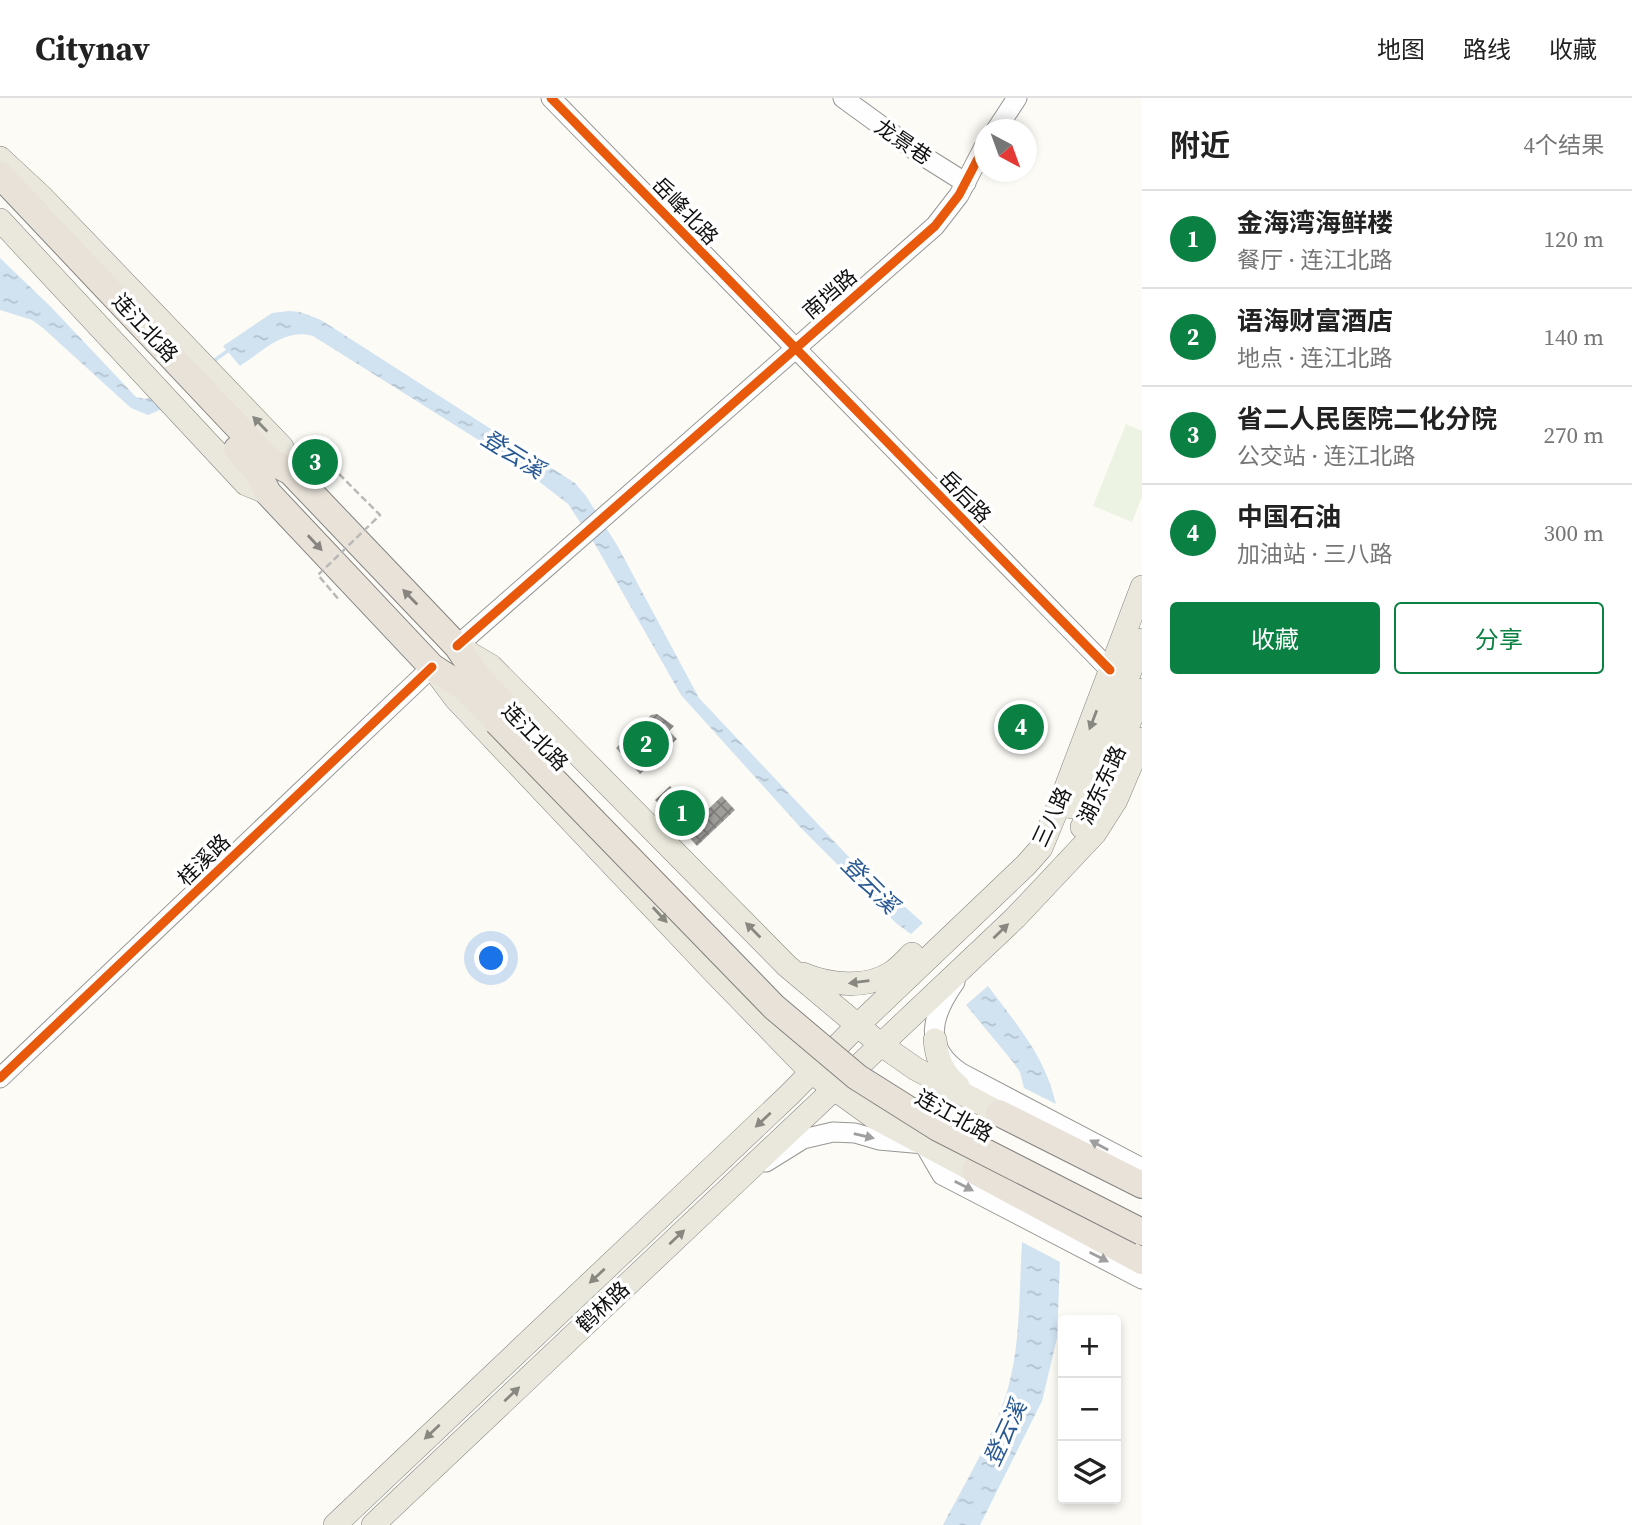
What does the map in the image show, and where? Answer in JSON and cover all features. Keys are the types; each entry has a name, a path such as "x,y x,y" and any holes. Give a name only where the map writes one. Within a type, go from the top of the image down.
{"highway":[{"name":"连江北路","path":"0,175 217,416 257,471 268,493 432,667 503,716 785,996 868,1063 945,1113 1142,1212"},
{"name":"连江北路","path":"0,199 217,416 269,460 291,472 457,646 503,716 774,1007 847,1068 937,1128 1142,1233"},
{"path":"1000,1107 1142,1185"},
{"path":"975,1171 1142,1261"}],"main road":[{"path":"0,158 42,197 282,447 291,472"},
{"path":"0,219 246,484 268,493"},
{"name":"三八路","path":"335,1525 979,912 1041,848 1094,717 1142,587"},
{"name":"湖东东路","path":"1041,848 1078,797 1091,771 1142,640"},
{"path":"457,646 491,666 788,966 857,1027 916,1069 1000,1107"},
{"path":"432,667 456,699 811,1072 872,1116 975,1171"},
{"name":"湖东东路","path":"1054,875 1101,792 1142,690"},
{"name":"三八路","path":"833,1088 1015,918 1095,833 1122,788 1142,739"},
{"path":"788,966 814,979 839,984 876,979 893,972 945,926 979,912"},
{"path":"935,1041 937,1060 950,1080 1000,1107"},
{"name":"鹤林路","path":"373,1525 833,1088"}],"street":[{"name":"岳峰北路","path":"551,98 794,348"},
{"name":"龙景巷","path":"844,98 920,154 966,183"},
{"path":"1003,119 1017,98"},
{"name":"南垱路","path":"457,646 935,226 952,206 974,168"},
{"name":"岳后路","path":"794,348 1110,670"},
{"name":"桂溪路","path":"0,1078 432,667"},
{"path":"973,957 940,1007 933,1031 939,1052 1000,1107 1056,1123 1142,1168"},
{"path":"735,1181 803,1139 817,1135 842,1132 879,1140 924,1144 942,1175 1142,1279"}],"path":[{"path":"339,474 380,515 318,575 340,601"}],"green space":[{"path":"1126,424 1142,431 1142,497 1132,522 1093,506"}],"water":[{"path":"0,258 51,307 136,397 146,399 156,394 162,409 148,415 131,408 43,328 32,320 0,310"},
{"path":"289,311 321,320 575,483 617,545 699,698 848,856 923,923 911,934 896,923 801,828 681,695 596,546 568,504 515,463 313,336 303,334 284,338 240,366 223,346 272,313"},
{"path":"988,986 1037,1056 1056,1104 1024,1088 1020,1072 966,1005"},
{"path":"1022,1242 1060,1262 1057,1338 1042,1401 980,1525 943,1525 987,1441 1008,1388 1017,1334"}],"building":[{"path":"657,714 674,726 669,731 677,739 640,774 616,748 651,715"},
{"path":"670,786 700,817 722,796 735,810 697,846 655,800"}],"waterway":[{"name":"登云溪","path":"212,362 229,350"}],"cycle path":[{"path":"551,98 1110,670"},
{"path":"457,646 935,226 959,195 974,166"},
{"path":"0,1078 432,667"}],"place":[{"name":"省二人民医院二化分院","path":"315,462"},
{"name":"中国石油","path":"1021,727"},
{"name":"语海财富酒店","path":"646,744"},
{"name":"金海湾海鲜楼","path":"682,813"}]}
